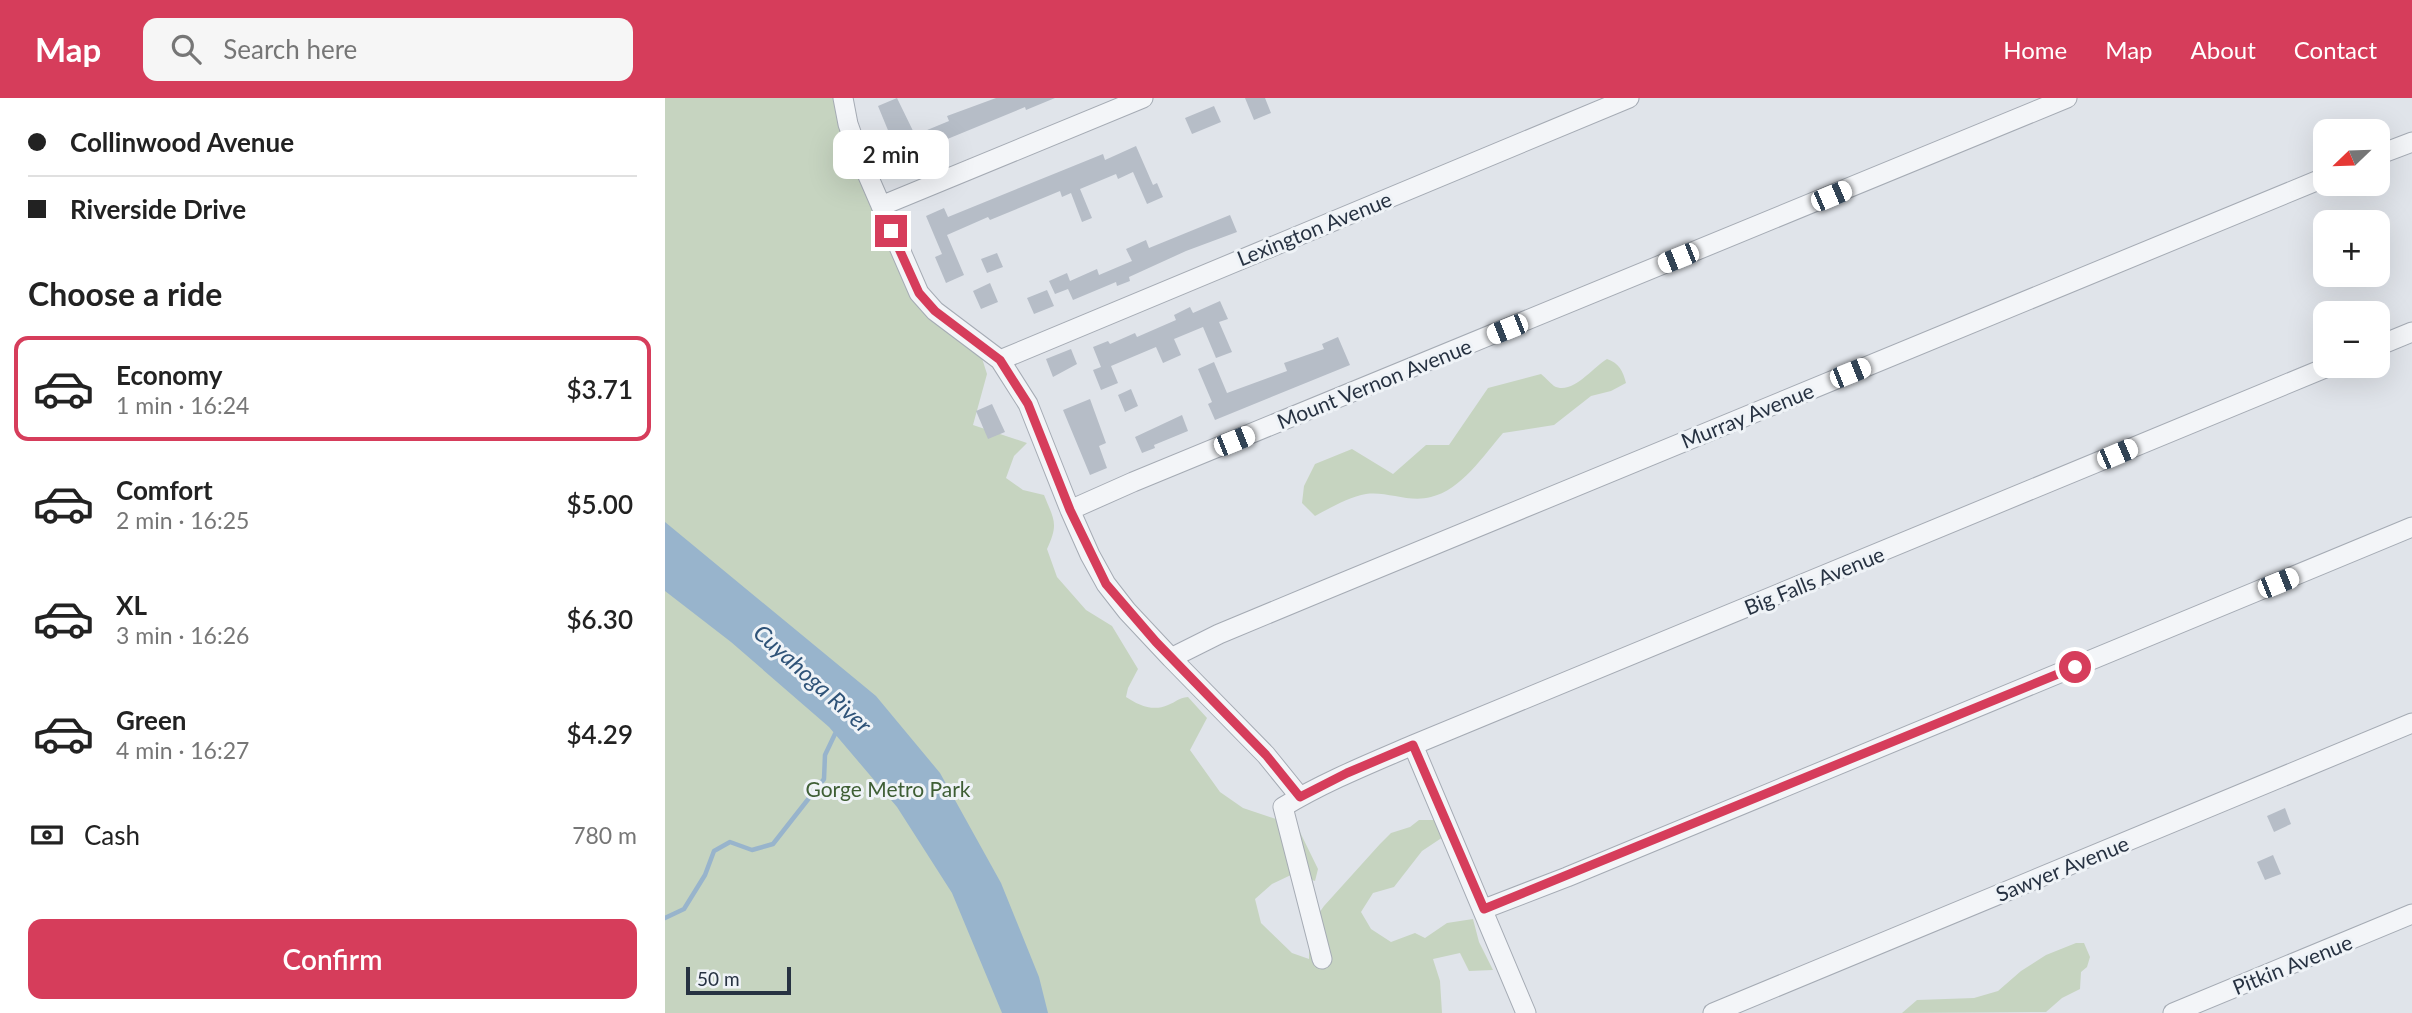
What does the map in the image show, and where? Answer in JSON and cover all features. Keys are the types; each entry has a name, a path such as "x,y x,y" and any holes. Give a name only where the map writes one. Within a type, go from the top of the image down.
{"street":[{"path":"843,98 855,145 919,293 935,311 1000,360 1028,404 1070,510 1106,584 1127,611 1266,755 1300,797 1283,807 1322,959"},
{"path":"881,206 1143,98"},
{"name":"Lexington Avenue","path":"1000,360 1629,98"},
{"name":"Mount Vernon Avenue","path":"1070,510 2067,98"},
{"path":"2391,150 2412,142"},
{"name":"Murray Avenue","path":"1171,657 1320,592 2313,182"},
{"path":"2390,341 2412,332"},
{"name":"Big Falls Avenue","path":"1300,797 1347,773 1413,745 2313,373"},
{"path":"1484,909 1580,872 2412,527"},
{"name":"Sawyer Avenue","path":"1713,1013 2412,723"},
{"path":"1413,745 1526,1013"},
{"name":"Pitkin Avenue","path":"2173,1013 2412,914"}],"green space":[{"name":"Gorge Metro Park","path":"665,98 836,98 844,130 905,286 922,309 980,352 987,374 973,425 1027,443 1014,456 1006,478 1023,490 1044,495 1054,522 1047,549 1057,577 1086,610 1112,626 1138,669 1126,697 1141,705 1157,708 1188,697 1207,718 1190,750 1220,792 1243,808 1297,826 1318,869 1315,881 1293,874 1272,884 1255,899 1261,923 1292,953 1309,959 1309,927 1324,906 1380,844 1391,833 1410,827 1419,820 1438,820 1443,837 1422,851 1394,887 1373,893 1361,912 1371,929 1391,942 1415,933 1425,938 1447,923 1473,919 1479,942 1493,970 1469,971 1460,953 1433,959 1440,981 1442,1013 665,1013"},
{"path":"1607,359 1620,368 1626,383 1611,391 1591,396 1554,425 1503,433 1471,471 1442,493 1415,499 1366,494 1346,500 1315,516 1302,503 1304,486 1315,464 1352,449 1393,474 1426,445 1449,445 1488,388 1541,374 1554,386 1568,387"},
{"path":"2076,943 2084,943 2090,957 2087,967 2081,972 2080,989 2062,998 2046,1012 1902,1013 1917,1000 1974,998 1998,991 2021,971 2046,955"}],"water":[{"name":"Cuyahoga River","path":"665,522 876,696 940,773 1001,883 1039,977 1048,1013 1002,1013 952,893 897,807 829,727 731,642 665,591"}],"building":[{"path":"897,98 915,135 949,121 947,116 996,98 1055,98 1026,110 1025,107 945,140 949,151 926,160 928,165 906,174 878,106"},
{"path":"1245,98 1265,98 1271,113 1254,120"},
{"path":"1214,106 1221,122 1192,134 1185,118"},
{"path":"1136,146 1153,185 1157,183 1163,197 1147,204 1133,172 1118,179 1116,174 1080,189 1092,218 1082,222 1071,193 1062,197 1060,191 990,220 988,217 947,235 964,275 946,283 935,257 942,254 926,216 944,208 948,217 1103,154 1105,160"},
{"path":"1230,215 1237,232 1186,251 1129,277 1130,281 1117,286 1116,282 1073,300 1068,289 1055,294 1049,281 1067,273 1070,281 1097,269 1099,275 1132,261 1126,249 1146,240 1149,248"},
{"path":"997,253 1003,267 987,273 981,259"},
{"path":"990,283 998,302 981,309 973,291"},
{"path":"1047,290 1054,306 1034,314 1027,298"},
{"path":"1220,301 1228,319 1219,322 1232,352 1216,358 1203,327 1174,339 1181,355 1163,363 1156,347 1111,366 1118,383 1101,390 1093,370 1101,367 1093,347 1108,341 1110,344 1135,333 1137,337 1176,320 1174,315 1190,307 1193,313"},
{"path":"1338,337 1350,365 1215,420 1208,404 1212,402 1198,369 1214,362 1227,393 1287,371 1284,363 1324,349 1322,344"},
{"path":"1071,349 1077,364 1053,377 1046,359"},
{"path":"1131,389 1138,406 1125,412 1118,395"},
{"path":"1090,399 1106,443 1099,446 1107,468 1090,475 1063,410"},
{"path":"992,404 1005,432 988,439 976,411"},
{"path":"1182,415 1188,431 1142,453 1135,437"},
{"path":"2285,808 2291,824 2274,832 2267,816"},
{"path":"2273,855 2281,874 2265,880 2257,862"}],"waterway":[{"path":"665,918 684,909 705,875 714,851 730,842 752,850 773,844 824,779 825,755 835,734"}],"route":[{"path":"891,231 919,293 954,327 1000,360 1028,404 1090,555 1100,575 1127,611 1266,755 1300,797 1347,773 1413,745 1484,909 2075,667"}]}
